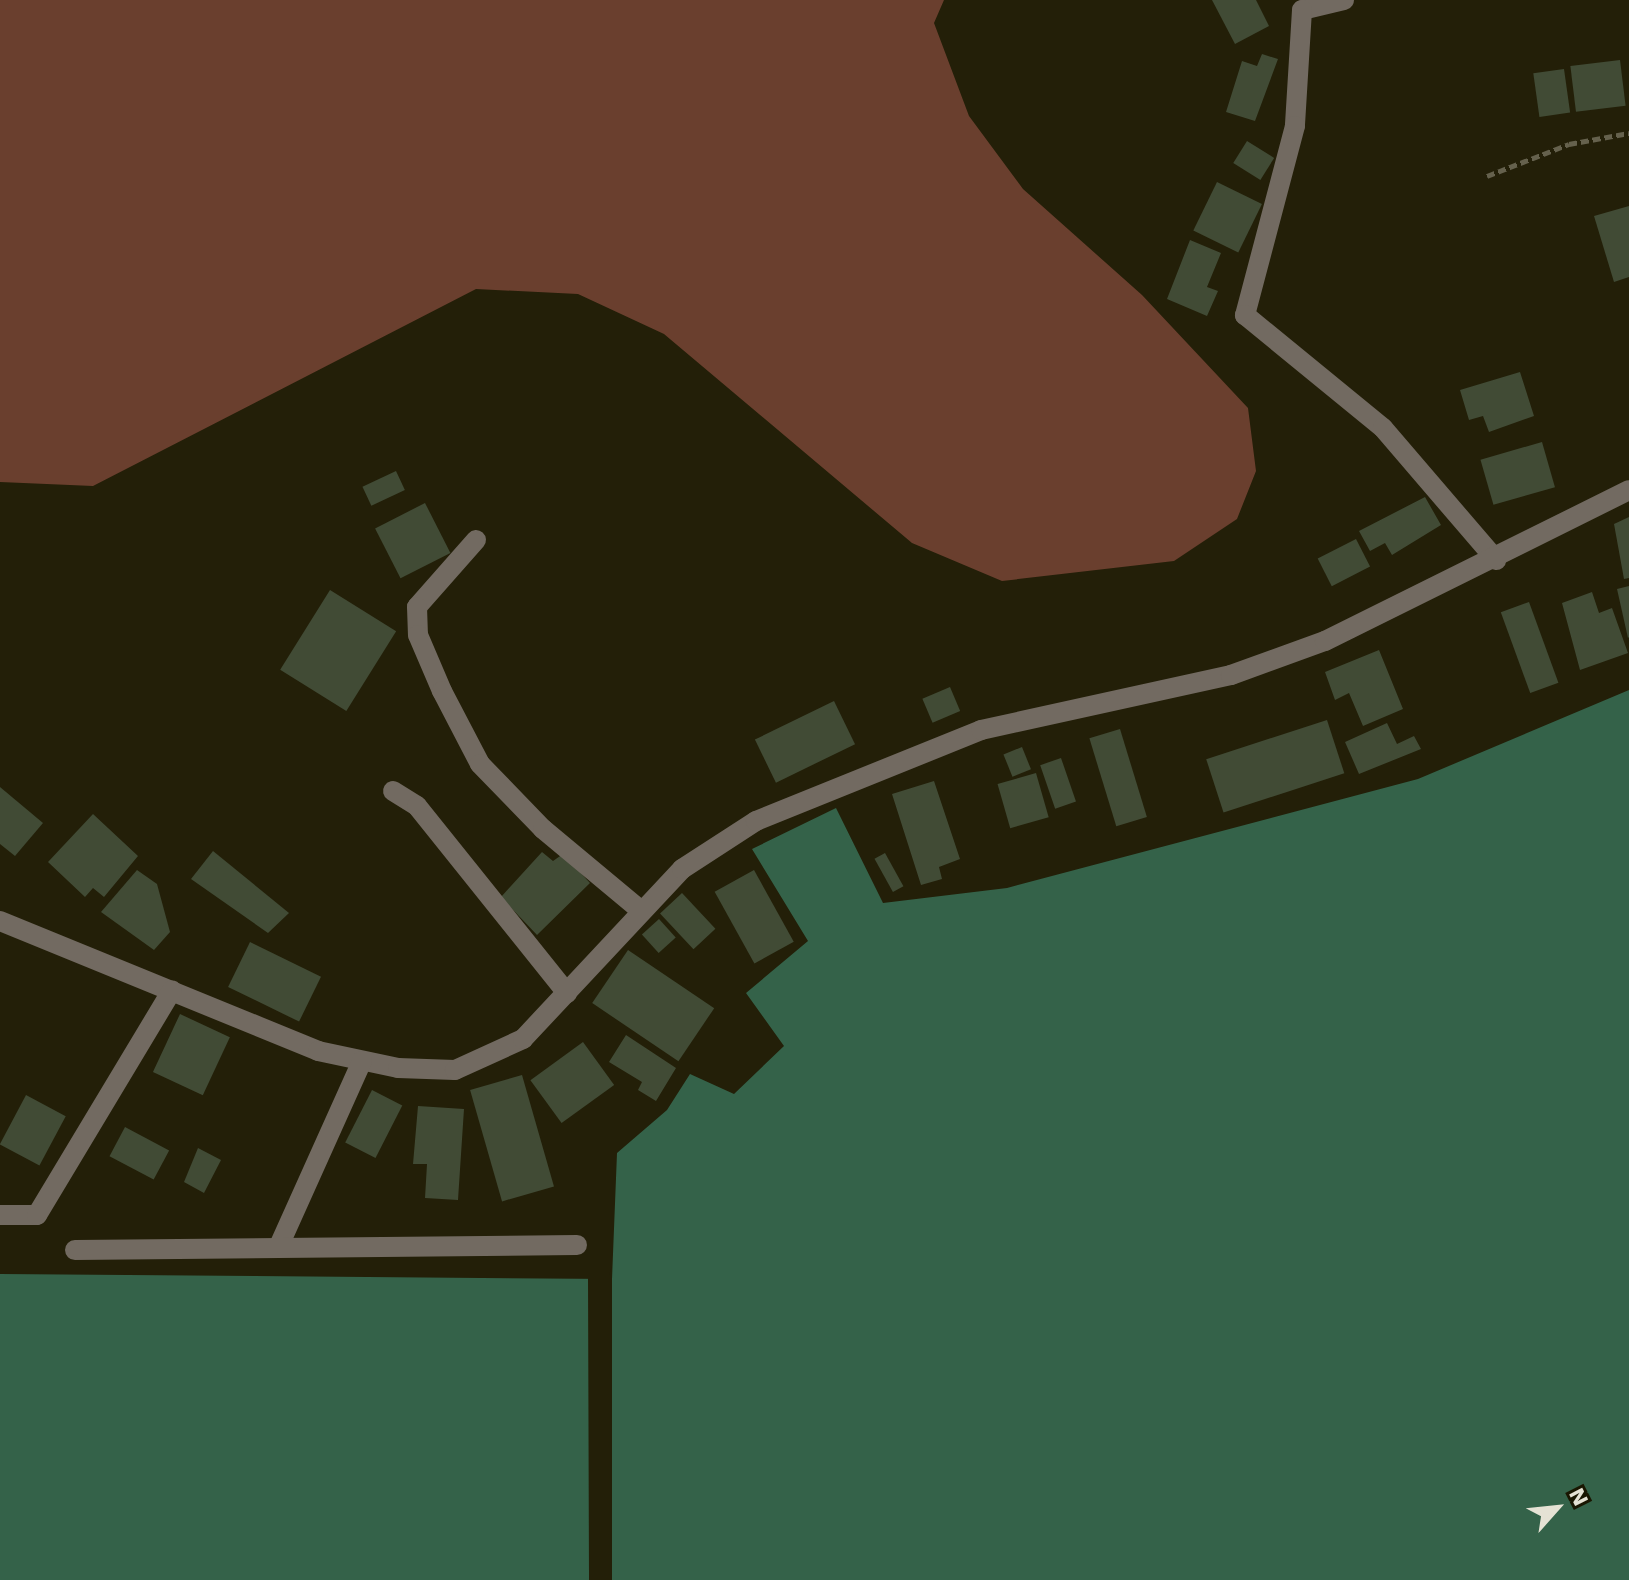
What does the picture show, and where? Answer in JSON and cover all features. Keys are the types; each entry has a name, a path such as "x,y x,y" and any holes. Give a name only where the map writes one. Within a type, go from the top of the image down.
{"street":[{"path":"1344,0 1302,10 1295,126 1245,315 1383,428 1496,560"},
{"path":"0,921 318,1051 362,1061 455,1070 523,1039 639,909 682,869 756,821 839,784 981,730 1231,675 1325,641 1496,560 1629,490"},
{"path":"476,540 417,607 418,635 442,691 480,764 543,829 639,909"},
{"path":"393,791 417,806 567,993"},
{"path":"0,1215 37,1215 172,990"},
{"path":"278,1248 362,1061"},
{"path":"75,1250 577,1245"}],"path":[{"path":"1487,176 1569,144 1629,133"}],"shaded area":[{"path":"0,0 944,0 934,23 969,116 1023,189 1142,295 1248,408 1256,471 1237,519 1174,561 1002,581 912,543 664,334 578,294 476,289 93,486 0,482"},
{"path":"1629,690 1629,1580 0,1580 0,1274 612,1279 617,1153 667,1110 690,1074 734,1094 784,1046 746,993 808,941 752,849 836,808 883,903 1007,888 1418,779"}],"pier":[{"path":"612,1266 612,1580 589,1580 588,1275 609,1275"}],"building":[{"path":"1212,0 1256,0 1269,26 1235,44"},
{"path":"1262,54 1278,59 1255,121 1226,112 1242,61 1257,66"},
{"path":"1620,60 1626,106 1576,112 1570,66"},
{"path":"1564,69 1570,113 1539,117 1533,73"},
{"path":"1247,141 1274,158 1260,180 1233,163"},
{"path":"1217,182 1262,204 1238,252 1193,231"},
{"path":"1629,206 1629,277 1614,282 1594,216"},
{"path":"1190,240 1221,253 1207,287 1218,291 1207,316 1167,299"},
{"path":"1520,372 1534,416 1489,432 1483,416 1469,420 1460,390"},
{"path":"1542,442 1555,487 1493,505 1480,460"},
{"path":"396,471 405,490 371,506 362,487"},
{"path":"1425,497 1441,525 1392,555 1385,543 1370,551 1359,531"},
{"path":"425,503 450,553 401,578 375,528"},
{"path":"1629,517 1629,578 1624,579 1614,524"},
{"path":"1356,539 1370,567 1332,586 1318,559"},
{"path":"1629,586 1629,637 1628,638 1617,589"},
{"path":"330,590 396,631 346,711 280,670"},
{"path":"1592,592 1599,613 1612,608 1628,653 1580,670 1562,603"},
{"path":"1529,602 1558,683 1530,693 1501,612"},
{"path":"1379,650 1403,709 1363,726 1349,693 1335,700 1325,672"},
{"path":"950,687 960,711 933,723 922,699"},
{"path":"834,701 855,744 776,783 755,740"},
{"path":"1327,720 1344,773 1224,813 1206,759"},
{"path":"1387,723 1397,744 1414,736 1421,749 1359,774 1345,742"},
{"path":"1120,729 1147,817 1116,826 1089,738"},
{"path":"1022,747 1031,769 1012,777 1003,754"},
{"path":"1061,758 1076,801 1055,809 1040,765"},
{"path":"1036,773 1049,817 1010,828 998,784"},
{"path":"934,781 960,859 939,867 942,879 921,885 892,794"},
{"path":"0,787 43,823 15,856 0,844"},
{"path":"93,814 138,856 104,897 93,888 85,897 48,862"},
{"path":"213,851 289,913 268,933 191,879"},
{"path":"542,852 553,861 563,854 590,883 537,935 501,897"},
{"path":"885,853 903,886 893,892 875,859"},
{"path":"137,870 157,884 170,932 154,950 101,912"},
{"path":"754,870 794,942 754,964 715,892"},
{"path":"682,893 715,929 693,949 660,913"},
{"path":"659,919 676,938 659,953 642,934"},
{"path":"250,942 321,977 299,1022 228,987"},
{"path":"628,950 714,1008 678,1061 592,1003"},
{"path":"180,1014 230,1037 203,1095 153,1072"},
{"path":"626,1035 676,1068 656,1101 638,1090 642,1082 609,1062"},
{"path":"583,1042 614,1085 562,1123 530,1080"},
{"path":"522,1075 554,1187 502,1201 470,1090"},
{"path":"372,1090 402,1105 376,1158 345,1143"},
{"path":"26,1095 66,1116 39,1166 0,1145"},
{"path":"418,1106 464,1109 458,1200 425,1198 427,1164 413,1164"},
{"path":"125,1127 169,1150 154,1180 110,1156"},
{"path":"198,1148 221,1160 204,1193 184,1182"}]}
